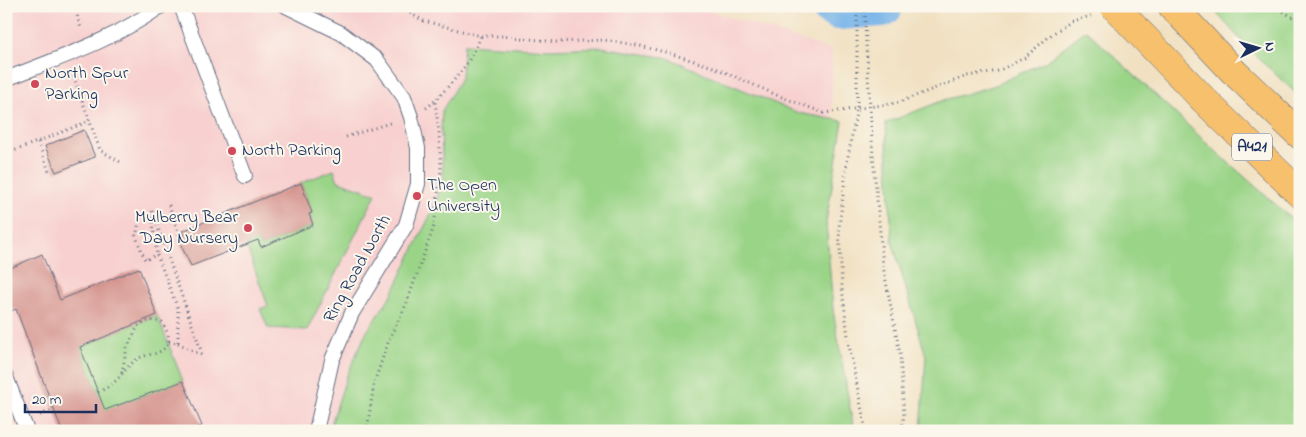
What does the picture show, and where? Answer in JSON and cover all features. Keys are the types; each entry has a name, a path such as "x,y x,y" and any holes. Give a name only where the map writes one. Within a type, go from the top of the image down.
{"highway":[{"name":"A421","path":"1172,6 1234,71 1300,135"},
{"name":"A421","path":"1106,10 1205,101 1300,194"}],"lane":[{"path":"6,78 101,42 149,15 161,6"},
{"path":"181,6 245,176"},
{"name":"Ring Road North","path":"286,6 341,33 377,60 404,97 418,148 418,184 406,225 352,313 332,360 316,431"},
{"path":"6,377 27,431"}],"path":[{"path":"397,6 424,21 481,36 503,36 556,42 604,40 670,53 713,67 779,96 824,113 898,103 967,76 998,71 1024,58 1052,34 1072,21 1106,10"},
{"path":"857,6 857,108 839,228 842,287 849,345 866,431"},
{"path":"865,6 870,107 883,266 900,354 904,416 901,431"},
{"path":"1275,6 1300,22"},
{"path":"367,431 374,382 390,337 409,297 434,226 441,169 435,102 460,75 472,57 481,36"},
{"path":"66,56 100,150 122,163"},
{"path":"346,137 410,117"},
{"path":"6,154 90,121"},
{"path":"38,142 50,174"},
{"path":"169,205 180,238"},
{"path":"169,342 178,343 204,356 152,211 157,255 178,309 178,343"},
{"path":"140,216 135,234 145,260 157,255"},
{"path":"98,392 113,384 121,376 136,360 162,351 169,342 168,334 162,322 150,320 138,326 127,348 121,376"}],"shaded area":[{"name":"The Open University","path":"6,6 696,6 832,50 832,140 821,251 845,431 6,431"}],"green space":[{"path":"1210,6 1300,6 1300,97 1253,53"},
{"path":"1086,30 1212,148 1300,226 1300,431 921,431 926,356 892,241 886,123 944,100 993,86 1045,62"},
{"path":"464,44 550,49 601,47 668,58 798,113 843,121 826,222 833,310 854,431 329,431 347,375 366,333 392,294 436,203 443,175 442,111 461,78"},
{"path":"334,170 338,181 376,194 307,330 268,328 260,309 268,306 246,245 257,240 261,247 313,225 309,214 312,213 301,183"},
{"path":"157,315 183,381 105,410 80,347"}],"building":[{"path":"84,130 95,157 56,172 45,146"},
{"name":"Mulberry Bear Day Nursery","path":"301,183 312,213 309,214 313,225 261,247 258,240 191,266 178,239 184,236 182,231"},
{"path":"42,254 60,300 139,268 157,315 80,347 105,410 183,381 202,426 187,431 62,431 16,309 6,313 6,270"}],"waterway":[{"path":"832,6 838,9 882,6"}],"place":[{"name":"North Spur Parking","path":"35,84"},
{"name":"North Parking","path":"232,151"},
{"name":"The Open University","path":"417,196"},
{"name":"Mulberry Bear Day Nursery","path":"248,228"}]}
